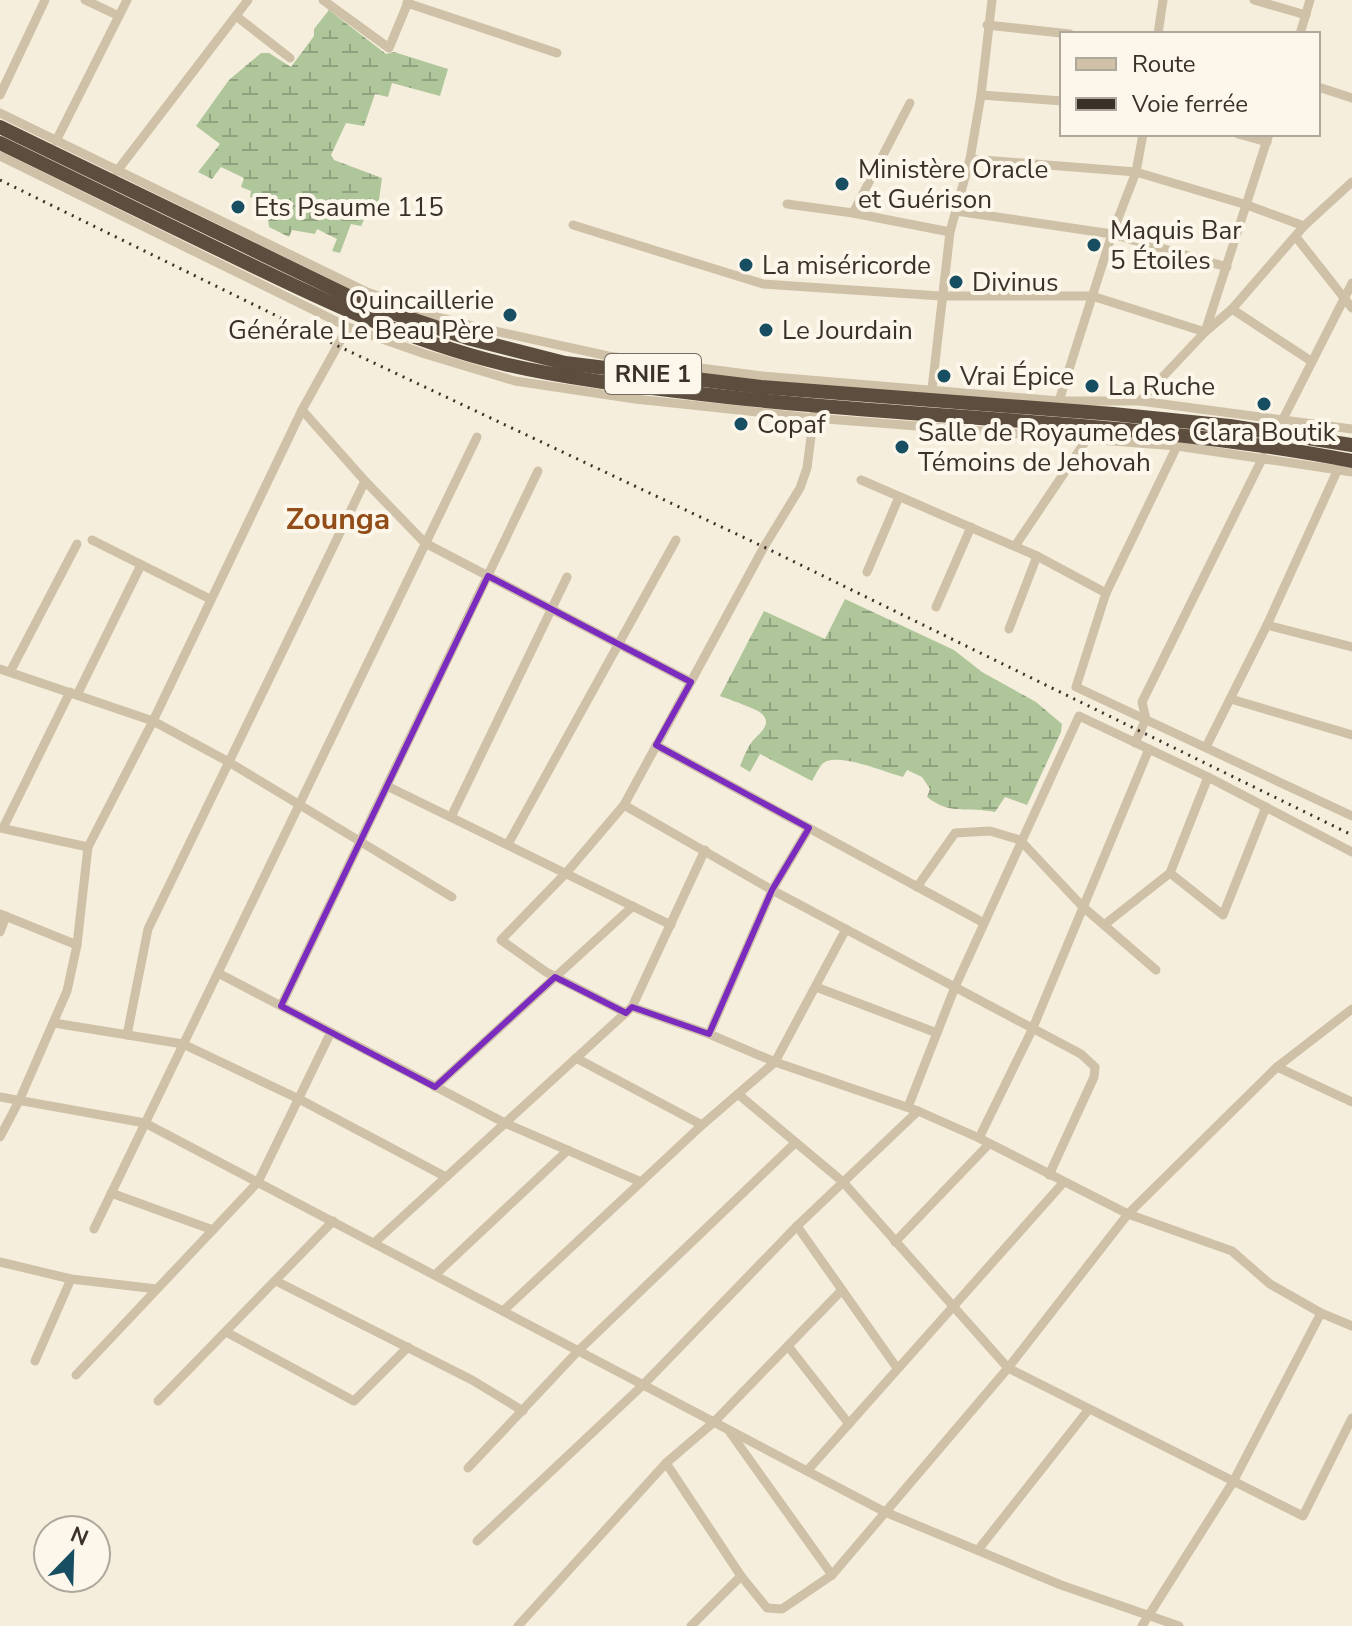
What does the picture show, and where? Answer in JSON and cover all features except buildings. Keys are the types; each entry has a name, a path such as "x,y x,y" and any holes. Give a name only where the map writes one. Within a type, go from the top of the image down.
{"highway":[{"name":"RNIE 1","path":"0,127 363,303 439,330 565,363 761,387 1128,415 1230,426 1352,445"},
{"name":"RNIE 1","path":"0,143 335,306 432,343 499,363 564,377 814,412 1108,428 1226,441 1352,461"}],"street":[{"path":"0,95 45,0"},
{"path":"85,0 119,16"},
{"path":"56,141 127,0"},
{"path":"117,171 248,0"},
{"path":"323,0 389,48 408,2 557,53"},
{"path":"932,389 950,232 970,159 992,0"},
{"path":"1158,32 1163,0"},
{"path":"1254,0 1306,15"},
{"path":"1301,32 1310,0"},
{"path":"236,16 290,58"},
{"path":"987,25 1060,33"},
{"path":"1320,88 1352,98"},
{"path":"981,95 1060,101"},
{"path":"853,213 910,103"},
{"path":"0,113 367,292 434,316 608,356 762,376 1059,401 1140,401 1352,429"},
{"path":"1059,401 1112,234 1136,172 1143,136"},
{"path":"1205,332 1268,138"},
{"path":"0,156 348,327 474,370 539,386 681,405 814,412 1177,446 1352,472"},
{"path":"970,159 1136,172 1247,205 1304,226"},
{"path":"1140,401 1205,332 1232,309 1304,226 1352,182"},
{"path":"787,204 950,232"},
{"path":"956,211 1112,234 1227,267"},
{"path":"573,225 763,284 941,296 1092,296 1205,332"},
{"path":"1296,237 1352,308"},
{"path":"1283,419 1352,283"},
{"path":"1232,309 1311,361"},
{"path":"0,1137 67,991 77,945 88,847 153,721 302,410 348,327"},
{"path":"302,410 425,543 691,682"},
{"path":"814,412 807,468 800,488 764,547 624,805 567,872 501,940 555,977 629,1010 709,1034 775,1062 913,1109 979,1138 1128,1214 1232,1251 1270,1284 1321,1313 1352,1326"},
{"path":"94,1229 477,437"},
{"path":"1015,546 1087,439"},
{"path":"1177,446 1106,593 1076,687 1352,816"},
{"path":"1135,743 1146,719 1142,702 1263,457"},
{"path":"1206,747 1267,625 1338,469"},
{"path":"281,1006 538,471"},
{"path":"861,480 1037,556 1106,593"},
{"path":"127,1035 148,929 365,481"},
{"path":"867,572 899,497"},
{"path":"936,607 971,527"},
{"path":"92,540 210,599"},
{"path":"508,844 676,540"},
{"path":"77,544 3,671 153,721 227,761 452,897"},
{"path":"1009,629 1037,556"},
{"path":"88,847 1,828 141,565"},
{"path":"451,817 567,577"},
{"path":"1267,625 1352,647"},
{"path":"1231,699 1352,735"},
{"path":"477,1541 643,1385 913,1109 955,987 1079,716 1208,777 1352,852"},
{"path":"656,745 984,923"},
{"path":"979,1138 1032,1030 1149,749"},
{"path":"1104,925 1170,873 1208,777"},
{"path":"387,786 671,925"},
{"path":"624,805 772,890 1081,1054 1095,1067 1094,1077 1049,1175"},
{"path":"1170,873 1223,915 1266,807"},
{"path":"709,1034 772,890 809,828"},
{"path":"917,887 955,833 990,831 1020,840 1082,906 1156,970"},
{"path":"374,1243 629,1010 705,850"},
{"path":"435,1087 633,906"},
{"path":"0,932 3,915 77,945"},
{"path":"503,1311 702,1125 775,1062 846,929"},
{"path":"218,973 505,1123 641,1182"},
{"path":"816,987 937,1033"},
{"path":"666,1463 741,1576 767,1608 782,1609 832,1575 1008,1368 1128,1214 1277,1067 1352,1009"},
{"path":"54,1023 183,1044 299,1099 446,1177"},
{"path":"76,1375 258,1182 331,1032"},
{"path":"576,1058 702,1125"},
{"path":"1277,1067 1352,1102"},
{"path":"738,1094 843,1182 1008,1368 1303,1516 1352,1418"},
{"path":"0,1097 145,1123 885,1512 1061,1585 1179,1626"},
{"path":"468,1468 578,1351 795,1143"},
{"path":"895,1242 988,1145"},
{"path":"435,1275 568,1150"},
{"path":"807,1471 1063,1183"},
{"path":"111,1193 213,1230"},
{"path":"158,1401 333,1221"},
{"path":"797,1226 897,1368"},
{"path":"1,1265 71,1279 157,1289"},
{"path":"35,1361 71,1279"},
{"path":"276,1281 472,1380 523,1411"},
{"path":"518,1626 666,1463 714,1422 842,1290"},
{"path":"1142,1626 1233,1482 1321,1313"},
{"path":"226,1332 354,1401 408,1347"},
{"path":"788,1346 849,1424"},
{"path":"978,1550 1089,1409"},
{"path":"727,1429 832,1575"},
{"path":"691,1626 741,1576"}],"highlighted area":[{"path":"488,576 691,682 656,745 809,828 772,890 709,1034 632,1007 626,1013 555,977 435,1087 281,1006"}],"green space":[{"path":"329,10 386,54 394,52 448,69 440,96 392,83 388,97 375,94 364,126 346,123 331,155 334,160 382,178 377,214 367,214 361,226 351,224 340,253 332,251 337,239 317,229 315,234 292,230 289,237 269,227 268,219 273,208 250,197 251,191 241,187 244,178 221,167 212,179 198,172 220,144 196,126 229,80 261,53 269,53 291,67"},
{"path":"845,599 954,650 982,672 1036,702 1062,724 1027,805 1005,797 995,812 952,809 927,797 930,789 922,777 907,770 903,777 844,760 825,762 812,781 760,754 750,772 740,766 749,746 763,730 765,717 758,711 720,696 764,611 825,639"}],"railway":[{"path":"0,180 338,346 764,547 1352,835"}],"place":[{"name":"Ministère Oracle et Guérison","path":"842,184"},
{"name":"Ets Psaume 115","path":"238,207"},
{"name":"Maquis Bar 5 Étoiles","path":"1094,245"},
{"name":"La miséricorde","path":"746,265"},
{"name":"Divinus","path":"956,282"},
{"name":"Quincaillerie Générale Le Beau Père","path":"510,315"},
{"name":"Le Jourdain","path":"766,330"},
{"name":"Vrai Épice","path":"944,376"},
{"name":"La Ruche","path":"1092,386"},
{"name":"Clara Boutik","path":"1264,404"},
{"name":"Copaf","path":"741,424"},
{"name":"Salle de Royaume des Témoins de Jehovah","path":"902,447"}],"district":[{"name":"Zounga","path":"338,519"}]}
